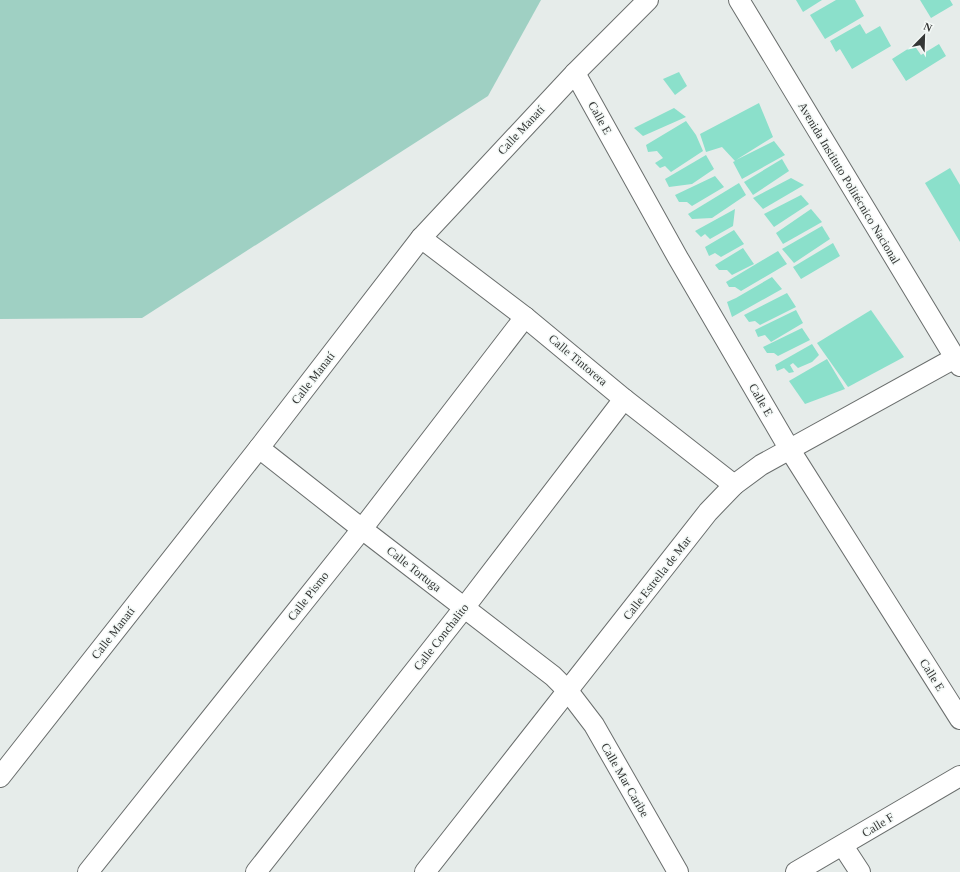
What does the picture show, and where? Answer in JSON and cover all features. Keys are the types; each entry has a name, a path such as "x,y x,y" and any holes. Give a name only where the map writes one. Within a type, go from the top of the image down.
{"street":[{"name":"Calle Manatí","path":"0,777 259,448 421,238 575,73 648,0"},
{"name":"Avenida Instituto Politécnico Nacional","path":"739,0 958,362"},
{"name":"Calle E","path":"575,73 678,258 790,450 960,719"},
{"name":"Calle Tintorera","path":"421,238 525,317 624,399 734,485"},
{"name":"Calle Pismo","path":"88,872 362,529 525,317"},
{"name":"Calle Estrella de Mar","path":"424,872 708,512 734,485 761,465 958,362"},
{"name":"Calle Conchalito","path":"256,872 464,608 624,399"},
{"name":"Calle Tortuga","path":"259,448 547,671 568,691"},
{"name":"Calle Mar Caribe","path":"568,691 594,725 678,872"},
{"name":"Calle F","path":"796,872 843,846 960,776"},
{"path":"843,846 860,872"}],"green space":[{"path":"0,0 541,0 488,96 142,318 0,319"}],"building":[{"path":"796,0 822,0 803,12"},
{"path":"836,0 855,0 864,16 825,39 810,15"},
{"path":"920,0 950,0 953,5 931,18"},
{"path":"860,24 866,34 880,26 891,46 852,69 840,49 836,52 830,41"},
{"path":"939,44 946,56 906,81 892,59 914,45 921,55"},
{"path":"679,72 687,86 675,95 663,79"},
{"path":"759,103 773,137 736,160 774,141 785,155 742,179 733,162 735,161 722,147 706,152 700,134"},
{"path":"674,108 686,117 643,136 634,128"},
{"path":"686,121 696,135 703,151 671,172 665,166 660,168 655,163 663,158 657,151 648,152 646,145"},
{"path":"706,155 714,169 692,184 669,187 665,179"},
{"path":"782,159 789,171 753,195 744,182"},
{"path":"950,168 960,185 960,242 925,183"},
{"path":"715,176 724,187 692,206 687,202 679,202 675,195"},
{"path":"791,178 804,185 763,209 753,198"},
{"path":"739,183 746,195 712,218 692,219 688,214"},
{"path":"801,195 809,204 774,227 764,214"},
{"path":"735,209 733,226 710,239 705,234 701,237 695,231"},
{"path":"811,209 822,222 783,244 776,233"},
{"path":"822,226 830,239 794,263 782,249"},
{"path":"734,230 744,244 721,257 715,253 709,256 705,247"},
{"path":"833,243 840,256 801,279 793,267"},
{"path":"743,248 754,264 732,275 727,270 719,270 715,265"},
{"path":"778,251 787,264 741,291 735,287 729,287 726,282"},
{"path":"772,277 782,289 732,317 727,302"},
{"path":"787,293 796,307 760,325 755,321 749,322 744,315"},
{"path":"796,310 803,323 771,342 765,335 758,337 755,330"},
{"path":"871,310 904,357 848,387 817,343"},
{"path":"802,328 810,340 778,356 774,353 767,353 763,347"},
{"path":"812,344 819,355 812,362 798,368 793,363 790,365 794,372 789,373 784,368 777,371 775,365"},
{"path":"827,359 845,389 805,404 789,381"}]}
